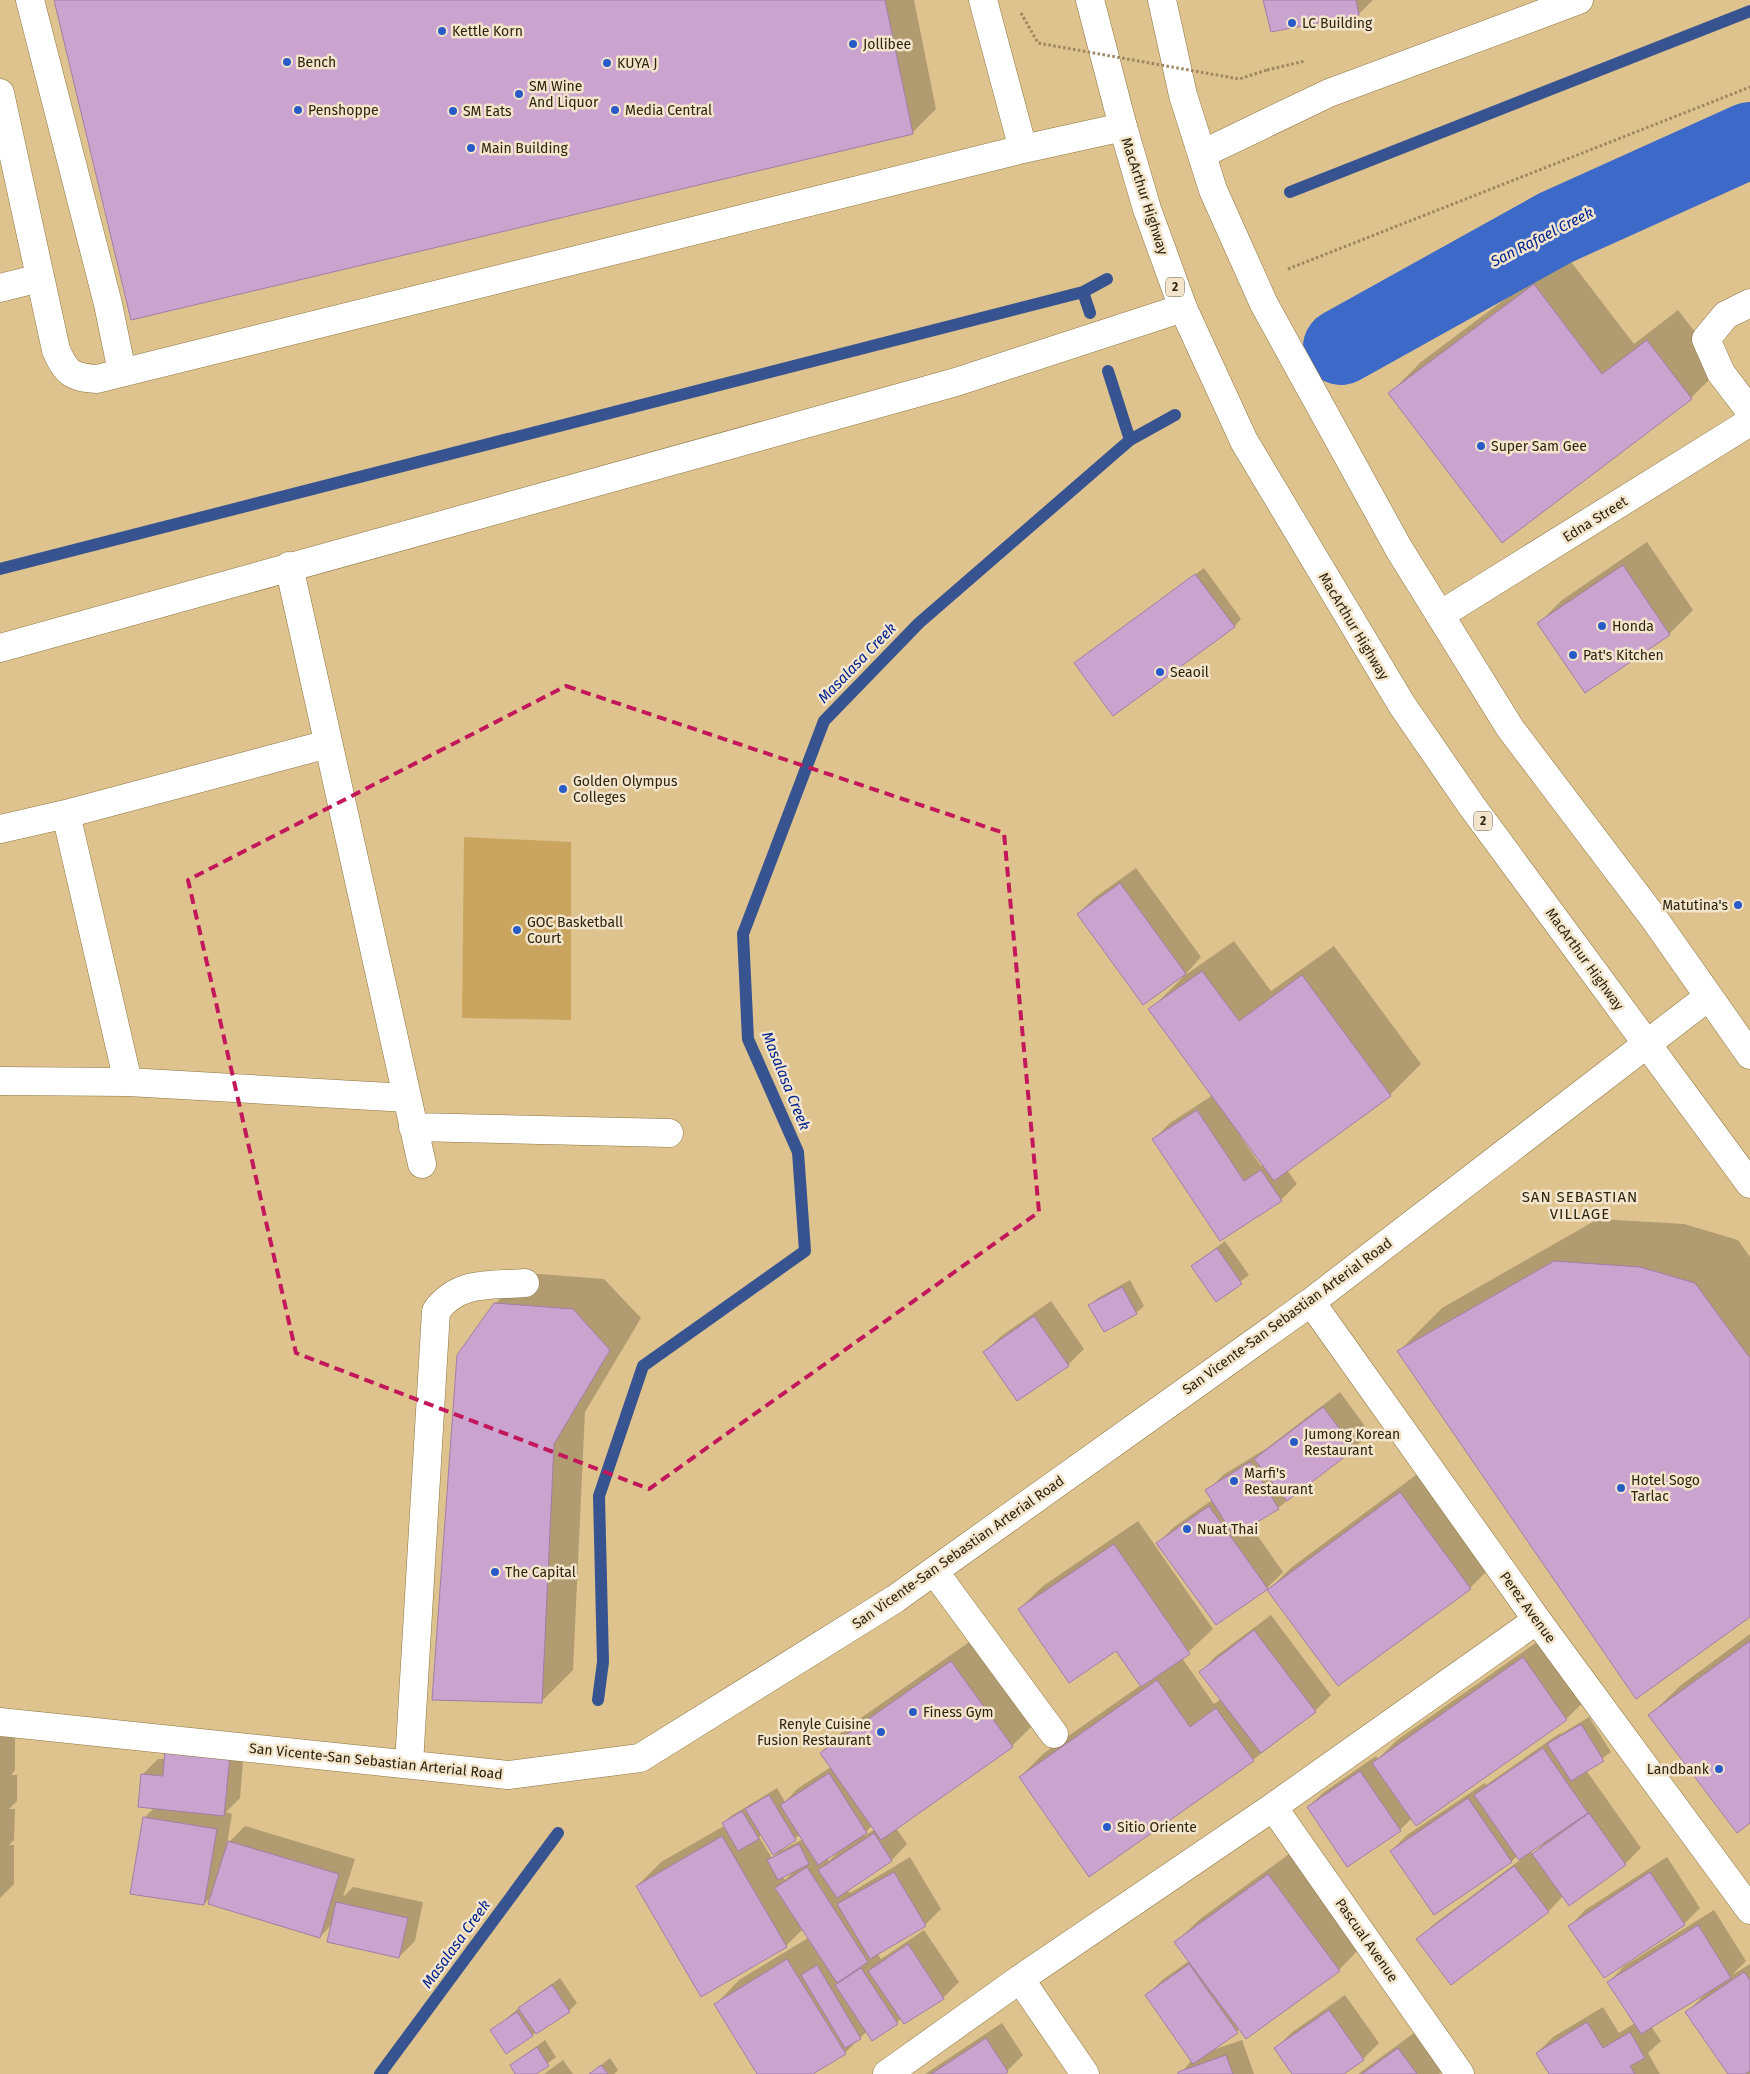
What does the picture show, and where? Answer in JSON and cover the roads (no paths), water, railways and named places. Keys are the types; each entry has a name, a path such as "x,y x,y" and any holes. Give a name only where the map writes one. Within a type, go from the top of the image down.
{"main road":[{"path":"30,0 108,304 109,376"},
{"path":"983,0 1023,149"},
{"name":"MacArthur Highway","path":"1090,0 1123,127 1148,210 1183,308 1244,441 1402,705 1470,805 1750,1184"},
{"path":"1162,0 1183,95 1213,190 1253,282 1398,549 1510,728 1653,917 1750,1055"},
{"path":"1202,154 1328,94 1578,0"},
{"path":"0,93 56,350 68,372 78,377 109,376 1023,149 1123,127"},
{"path":"0,288 40,278"},
{"path":"1750,303 1726,315 1706,339 1721,373 1750,411"},
{"path":"0,648 289,566 956,382 1183,308"},
{"name":"Edna Street","path":"1440,616 1750,422"},
{"path":"289,566 422,1164"},
{"path":"0,829 66,814 328,744"},
{"path":"66,814 128,1082"},
{"name":"San Vicente-San Sebastian Arterial Road","path":"0,1722 508,1775 640,1758 895,1599 1311,1302 1708,997"},
{"path":"0,1082 128,1082 407,1098"},
{"path":"413,1127 669,1133"},
{"path":"409,1764 436,1311 446,1298 464,1287 525,1283"},
{"name":"Perez Avenue","path":"1311,1302 1537,1620 1750,1910"},
{"path":"934,1571 1054,1734"},
{"path":"887,2074 1020,1979 1273,1806 1537,1620"},
{"name":"Pascual Avenue","path":"1273,1806 1460,2074"},
{"path":"1020,1979 1085,2074"}],"waterway":[{"path":"1290,192 1750,11"},
{"name":"San Rafael Creek","path":"1341,347 1555,228 1750,140"},
{"path":"0,569 1083,292 1107,279"},
{"path":"1083,292 1090,313"},
{"path":"1108,371 1130,440"},
{"name":"Masalasa Creek","path":"598,1700 603,1662 599,1496 643,1366 805,1251 798,1152 748,1039 743,934 824,721 919,623 1130,440 1175,415"},
{"name":"Masalasa Creek","path":"380,2074 558,1833"}],"place":[{"name":"LC Building","path":"1292,23"},
{"name":"Kettle Korn","path":"442,31"},
{"name":"Jollibee","path":"853,44"},
{"name":"Bench","path":"287,62"},
{"name":"KUYA J","path":"607,63"},
{"name":"SM Wine And Liquor","path":"519,94"},
{"name":"Penshoppe","path":"298,110"},
{"name":"Media Central","path":"615,110"},
{"name":"SM Eats","path":"453,111"},
{"name":"Main Building","path":"471,148"},
{"name":"Super Sam Gee","path":"1481,446"},
{"name":"Honda","path":"1602,626"},
{"name":"Pat's Kitchen","path":"1573,655"},
{"name":"Seaoil","path":"1160,672"},
{"name":"Golden Olympus Colleges","path":"563,789"},
{"name":"Matutina's","path":"1738,905"},
{"name":"GOC Basketball Court","path":"517,930"},
{"name":"Jumong Korean Restaurant","path":"1294,1442"},
{"name":"Marfi's Restaurant","path":"1234,1481"},
{"name":"Hotel Sogo Tarlac","path":"1621,1488"},
{"name":"Nuat Thai","path":"1187,1529"},
{"name":"The Capital","path":"495,1572"},
{"name":"Finess Gym","path":"913,1712"},
{"name":"Renyle Cuisine Fusion Restaurant","path":"881,1732"},
{"name":"Landbank","path":"1719,1769"},
{"name":"Sitio Oriente","path":"1107,1827"}],"district":[{"name":"SAN SEBASTIAN VILLAGE","path":"1580,1206"}]}
